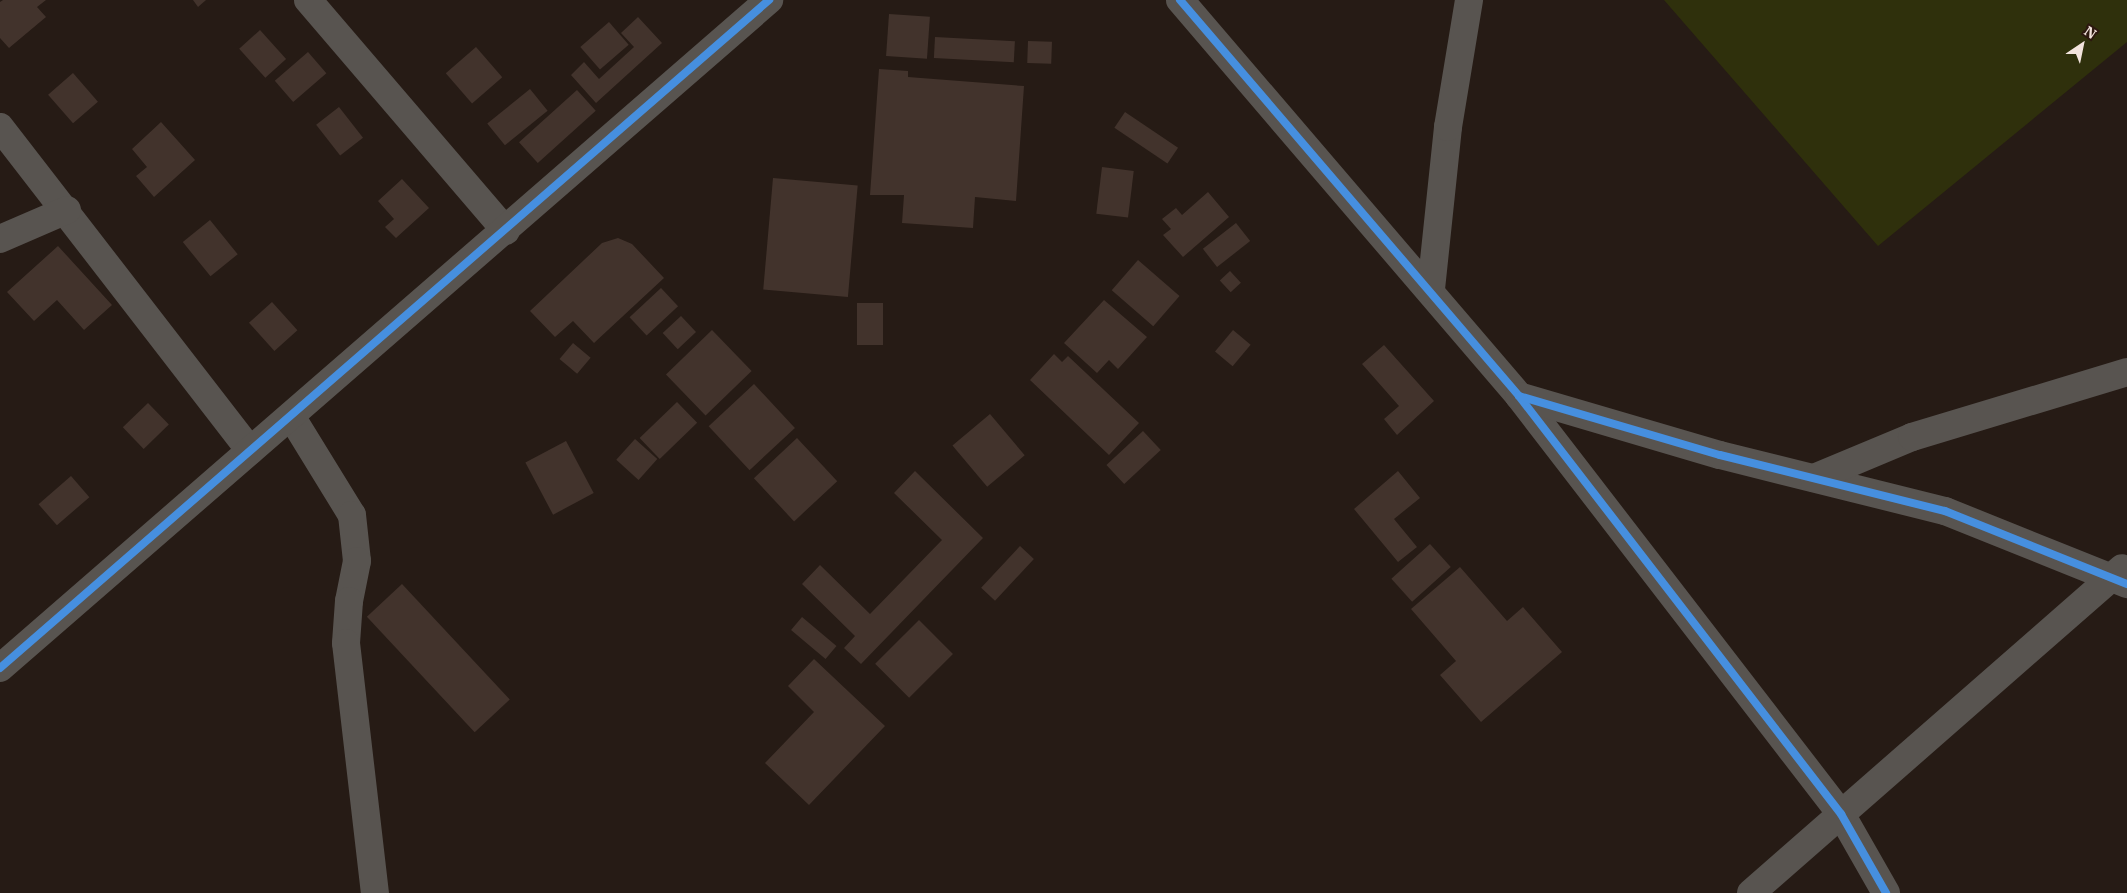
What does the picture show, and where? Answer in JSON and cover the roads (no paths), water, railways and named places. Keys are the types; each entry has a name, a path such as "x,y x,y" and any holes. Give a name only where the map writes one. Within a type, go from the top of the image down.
{"street":[{"path":"308,0 506,230"},
{"path":"0,668 769,0"},
{"path":"1180,0 1519,396 1841,814 1886,893"},
{"path":"1430,290 1448,127 1469,0"},
{"path":"0,127 67,210 250,451"},
{"path":"0,239 67,210"},
{"path":"1814,478 1912,437 2127,372"},
{"path":"1519,396 1720,455 1945,511 2122,575 1751,893"},
{"path":"291,416 352,515 357,561 349,601 346,643 375,893"}]}
